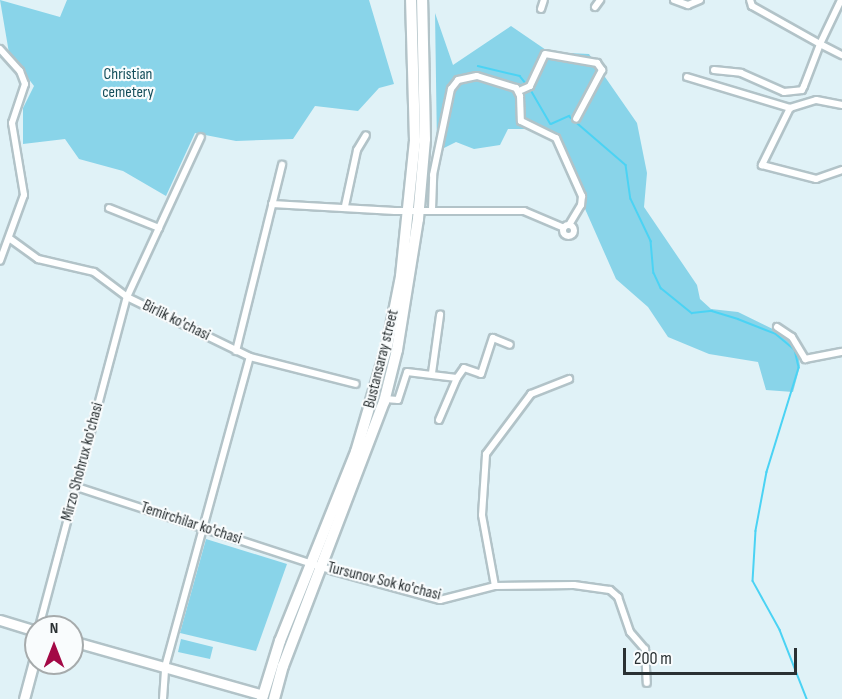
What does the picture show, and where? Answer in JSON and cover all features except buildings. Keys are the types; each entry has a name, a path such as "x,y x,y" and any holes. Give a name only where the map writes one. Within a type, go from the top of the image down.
{"main road":[{"name":"Bustansaray street","path":"262,697 280,641 385,399 408,289 414,209 415,141 411,0"},
{"name":"Bustansaray street","path":"274,699 313,563 356,453 375,390 401,276 425,139 422,0"},
{"path":"0,620 24,627"},
{"path":"84,644 262,697"},
{"path":"24,699 30,675"}],"street":[{"path":"541,9 544,0"},
{"path":"595,7 600,0"},
{"path":"674,0 688,5 700,0"},
{"path":"750,0 752,6 842,55"},
{"path":"714,70 741,73 776,89 796,92 804,86 820,44 841,0"},
{"path":"0,49 20,71 25,84 12,123 24,195 0,261"},
{"path":"432,210 433,176 454,83 477,76 519,91 530,86 545,54 597,63 602,70 576,119"},
{"path":"687,77 792,107 816,100 842,105"},
{"path":"272,204 432,210 525,210 566,226 581,205 580,191 556,138 521,121 519,91"},
{"path":"792,107 762,165 816,180 842,170"},
{"path":"345,206 356,156 366,135"},
{"name":"Mirzo Shohrux ko'chasi","path":"42,615 127,297 201,137"},
{"path":"236,351 282,165"},
{"path":"109,208 159,228"},
{"name":"Birlik ko'chasi","path":"9,238 38,259 94,272 127,297 250,357 356,384"},
{"path":"432,373 440,315"},
{"path":"777,327 792,337 805,359 842,352"},
{"path":"439,420 462,368 483,373 495,337 510,345"},
{"path":"163,699 165,667 201,527 250,357"},
{"path":"385,399 398,400 407,372 432,373 457,378"},
{"path":"495,586 482,515 486,454 531,394 569,379"},
{"name":"Temirchilar ko'chasi","path":"77,488 313,563"},
{"name":"Tursunov Sok ko'chasi","path":"313,563 441,600 495,586 574,585 614,593 630,632 645,649 647,683"}],"green space":[{"name":"Christian cemetery","path":"0,0 60,17 67,0 369,0 394,84 379,88 358,111 315,106 293,139 236,141 195,133 166,196 123,171 79,159 65,139 23,144 23,108 34,86 9,53"},
{"path":"435,13 453,65 511,26 549,52 589,54 637,123 647,173 644,207 697,285 700,299 711,309 738,312 791,338 798,351 800,366 793,392 766,390 758,362 709,354 668,337 648,307 616,279 563,159 548,136 526,129 508,129 500,145 474,149 456,142 442,149 437,147"},
{"path":"206,539 287,564 256,651 180,633"},
{"path":"181,639 213,647 210,659 178,652"}],"waterway":[{"path":"478,66 520,76 527,85"},
{"path":"531,90 551,124 569,116 626,165 631,199 651,241 654,273 661,288 692,313 712,311 738,319 776,334 795,350 799,368 767,472 756,531 753,581 780,630 807,699"}]}
